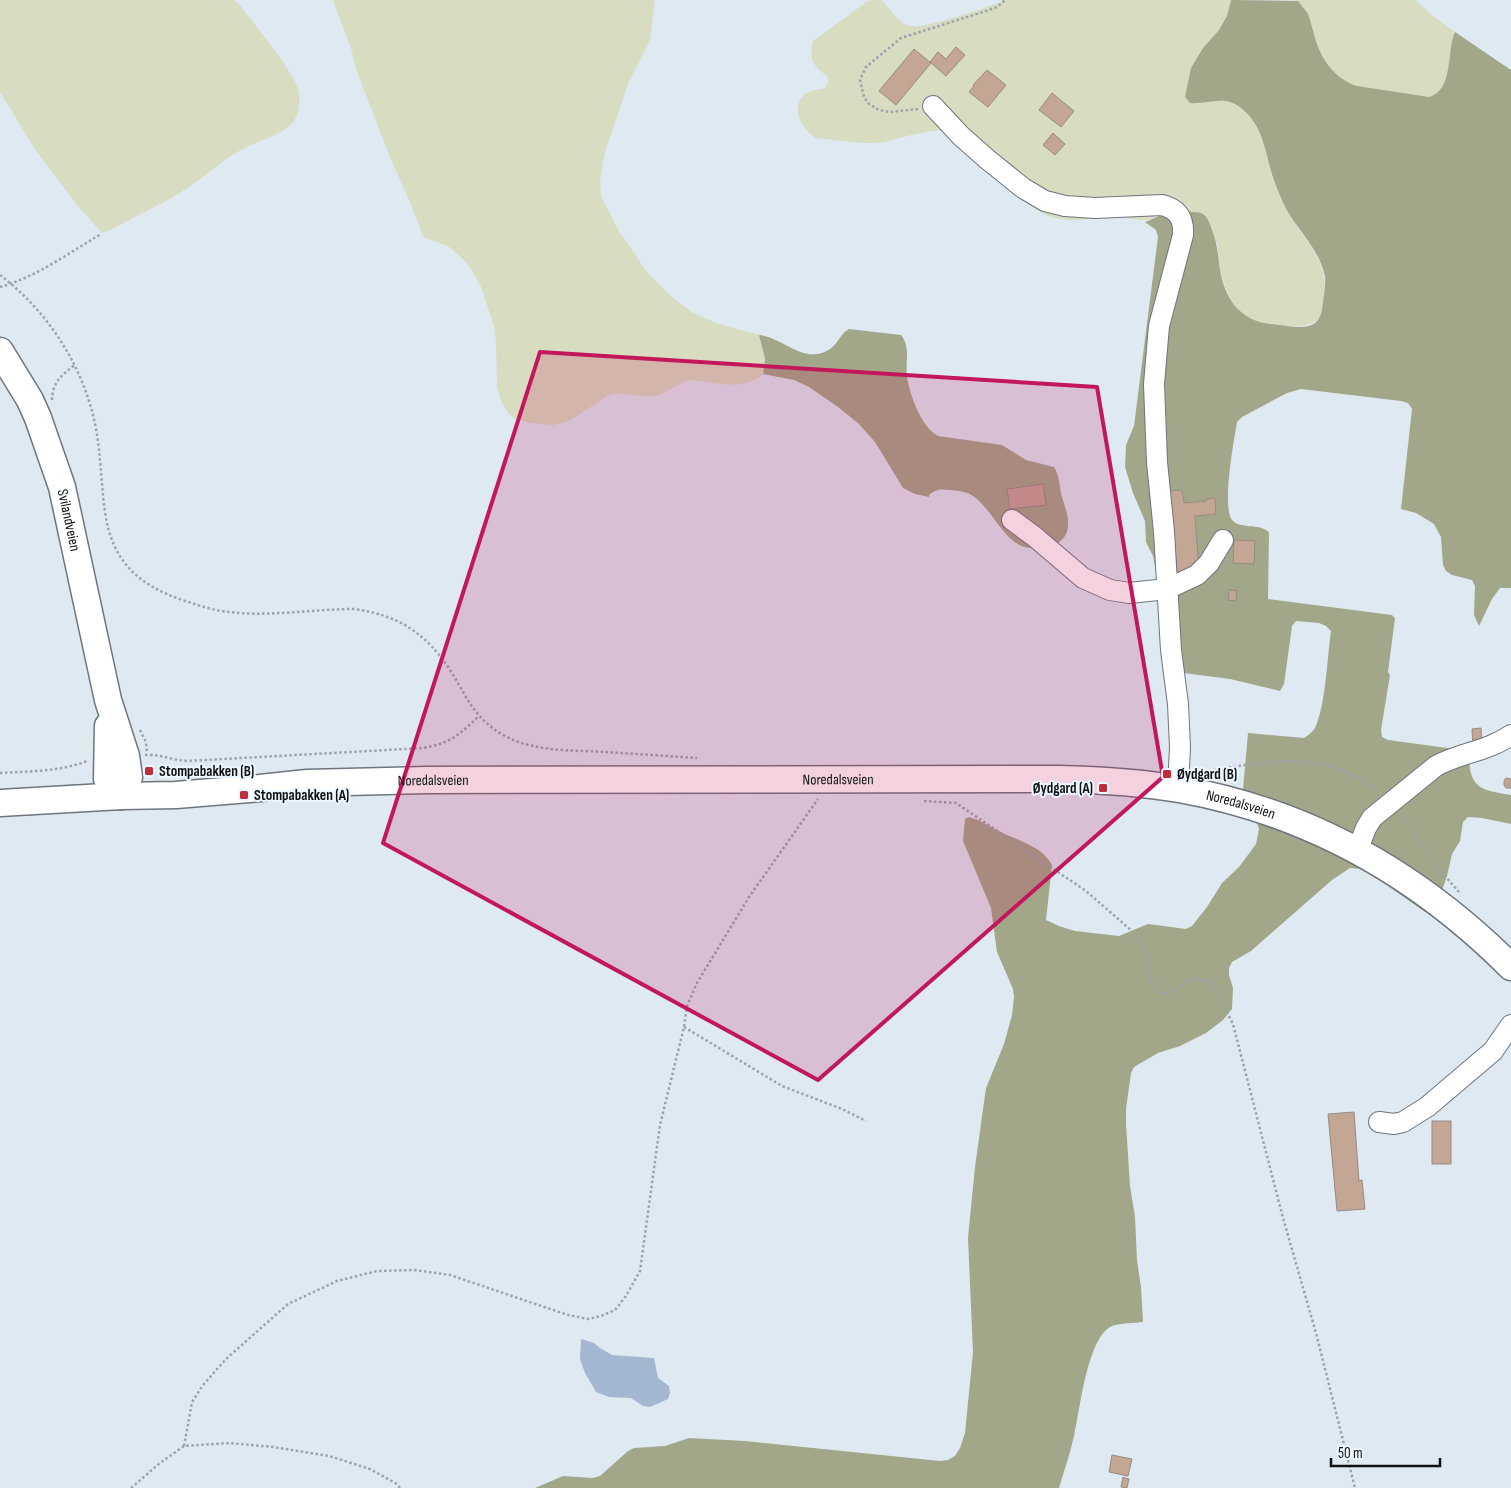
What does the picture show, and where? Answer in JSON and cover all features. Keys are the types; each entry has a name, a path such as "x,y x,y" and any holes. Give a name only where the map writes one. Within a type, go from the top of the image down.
{"main road":[{"name":"Svilandveien","path":"0,351 30,400 55,465 68,512 108,700 119,784"},
{"name":"Noredalsveien","path":"0,787 119,784 186,794 307,782 447,780 1058,779 1129,782 1178,789 1228,800 1274,814 1318,832 1357,851 1406,879 1479,936 1511,968"},
{"name":"Noredalsveien","path":"0,802 119,784"}],"lane":[{"path":"933,106 961,136 1035,196 1065,206 1095,208 1162,205 1178,213 1182,220 1183,235 1159,326 1154,384 1157,462 1164,532 1171,650 1178,704 1180,748 1178,789"},
{"path":"1012,520 1083,578 1110,590 1129,593 1167,589 1197,575 1209,563 1223,540"},
{"path":"1357,851 1372,818 1436,766 1496,744 1511,735"},
{"path":"1380,1122 1394,1124 1403,1122 1427,1107 1474,1070 1493,1051 1511,1025"}],"path":[{"path":"933,106 902,112 879,110 869,104 864,97 860,80 866,67 900,38 998,7 1005,0"},
{"path":"0,287 12,284 35,273 101,234"},
{"path":"0,275 12,284 42,315 71,358 85,388 96,428 109,532 118,555 133,573 143,582 166,594 221,611 249,614 354,609 370,611 392,618 411,628 431,644 450,671 469,704 479,716 451,740 441,745 423,748 187,761 177,761 161,755 148,754"},
{"path":"0,773 59,769 90,760"},
{"path":"184,1446 192,1402 203,1385 226,1359 288,1304 337,1281 377,1271 414,1270 450,1275 568,1315 588,1319 614,1310 626,1296 640,1271 660,1125 684,1028 687,1006 697,983 749,897 820,796 823,779"},
{"path":"919,800 956,803 1086,890 1132,931 1148,956 1151,982 1157,993 1169,993 1192,979 1211,982 1233,1024 1283,1218 1316,1333 1355,1488"},
{"path":"684,1028 782,1086 842,1109 866,1121"},
{"path":"131,1488 160,1462 184,1446 229,1443 273,1447 328,1456 370,1470 397,1484 400,1488"}],"highlighted area":[{"path":"540,352 1097,387 1163,777 818,1080 383,843"}],"green space":[{"path":"0,0 234,0 273,48 296,84 299,98 296,116 285,129 237,152 178,194 102,233 78,206 36,151 0,92"},
{"path":"333,0 655,0 650,40 628,84 605,152 600,181 601,196 619,231 647,272 674,299 692,312 716,323 759,335 765,359 763,374 755,380 738,384 719,384 690,380 662,394 653,396 609,395 569,421 553,425 530,423 515,419 508,413 501,401 497,387 494,326 481,287 472,270 462,258 448,246 425,238 422,234 357,72 351,48"},
{"path":"882,0 906,25 918,26 953,18 1003,0 1231,0 1227,16 1219,30 1203,48 1197,104 1214,101 1231,102 1241,107 1255,124 1260,133 1278,192 1293,221 1318,258 1321,266 1325,283 1321,316 1308,325 1297,326 1274,325 1247,317 1237,308 1227,292 1222,276 1217,242 1157,215 1147,220 1114,216 1069,220 1046,215 1019,198 948,132 926,132 884,142 867,143 816,138 806,130 799,118 798,112 798,105 805,94 825,88 828,82 827,76 813,61 811,53 813,41 868,1"},
{"path":"1231,0 1298,1 1308,14 1322,56 1326,62 1343,79 1357,86 1429,97 1437,93 1446,79 1455,32 1511,70 1511,588 1500,588 1492,599 1479,626 1474,615 1475,586 1472,580 1452,575 1446,571 1443,565 1441,537 1434,524 1416,513 1401,509 1412,409 1408,403 1301,389 1287,393 1242,417 1237,422 1233,444 1228,503 1233,521 1240,525 1265,529 1269,532 1268,599 1392,615 1395,618 1388,672 1390,675 1381,730 1382,737 1388,740 1462,750 1469,754 1471,774 1479,786 1511,795 1511,824 1468,817 1463,822 1460,841 1452,854 1440,896 1425,912 1364,869 1350,868 1332,880 1251,951 1232,962 1229,968 1229,975 1233,988 1232,1009 1223,1020 1206,1033 1180,1046 1158,1053 1134,1067 1131,1073 1126,1124 1143,1322 1112,1326 1103,1333 1096,1344 1086,1376 1072,1443 1059,1488 535,1488 563,1476 593,1478 600,1476 634,1448 665,1446 689,1438 745,1441 940,1461 948,1460 955,1456 965,1433 973,1352 968,1238 975,1167 986,1088 1004,1044 1012,1015 1014,997 1013,989 997,952 991,908 963,841 965,819 969,817 980,821 1028,844 1048,858 1052,865 1046,920 1075,931 1119,936 1148,924 1186,929 1192,926 1222,883 1239,867 1256,844 1259,829 1257,823 1242,806 1248,733 1304,738 1315,728 1322,707 1331,631 1319,623 1296,621 1292,626 1284,684 1280,691 1230,679 1176,672 1161,650 1159,630 1160,591 1153,556 1146,542 1145,521 1133,493 1125,467 1126,445 1134,426 1158,237 1156,230 1145,222 1177,210 1203,214 1209,221 1214,236 1221,275 1227,294 1237,308 1252,319 1271,324 1304,327 1316,323 1322,310 1325,282 1323,268 1283,202 1272,176 1264,144 1255,124 1235,104 1222,101 1190,103 1185,97 1191,68 1203,48 1219,30 1227,16"},
{"path":"1296,0 1415,0 1455,32 1446,79 1442,87 1437,93 1429,97 1376,91 1348,83 1337,75 1324,59 1307,13"},
{"path":"849,329 901,335 906,345 907,377 911,393 917,410 926,426 932,432 938,436 1002,445 1026,460 1054,467 1068,519 1068,527 1063,539 1044,548 1024,547 1010,538 986,508 970,494 941,490 934,492 929,497 915,494 903,488 875,442 859,424 809,387 794,380 763,374 765,359 759,335 777,340 803,353 812,354 830,349"}],"water":[{"path":"581,1339 594,1343 612,1355 654,1358 658,1378 669,1386 670,1393 668,1399 650,1407 643,1406 631,1398 609,1397 596,1392 585,1373 580,1359"}],"building":[{"path":"956,47 965,55 946,76 930,62 938,52 946,59"},
{"path":"914,49 931,63 896,105 879,91"},
{"path":"987,70 1006,85 988,107 969,92"},
{"path":"1052,93 1074,111 1061,127 1039,110"},
{"path":"1053,133 1065,144 1055,155 1043,145"},
{"path":"1043,484 1046,505 1010,509 1007,489"},
{"path":"1182,490 1184,503 1206,501 1206,499 1215,498 1216,514 1195,516 1199,571 1177,573 1169,491"},
{"path":"1234,540 1255,541 1254,564 1233,563"},
{"path":"1229,590 1237,591 1236,601 1228,600"},
{"path":"1481,728 1482,745 1473,746 1472,729"},
{"path":"1506,778 1511,779 1511,788 1506,788 1504,785"},
{"path":"1354,1112 1359,1181 1362,1180 1365,1209 1337,1211 1328,1114"},
{"path":"1432,1121 1451,1121 1451,1164 1432,1164"},
{"path":"1112,1455 1132,1459 1128,1476 1109,1472"},
{"path":"1123,1477 1129,1479 1127,1488 1121,1487"}],"place":[{"name":"Stompabakken (B)","path":"149,771"},
{"name":"Øydgard (B)","path":"1167,774"},
{"name":"Øydgard (A)","path":"1103,788"},
{"name":"Stompabakken (A)","path":"244,795"}]}
